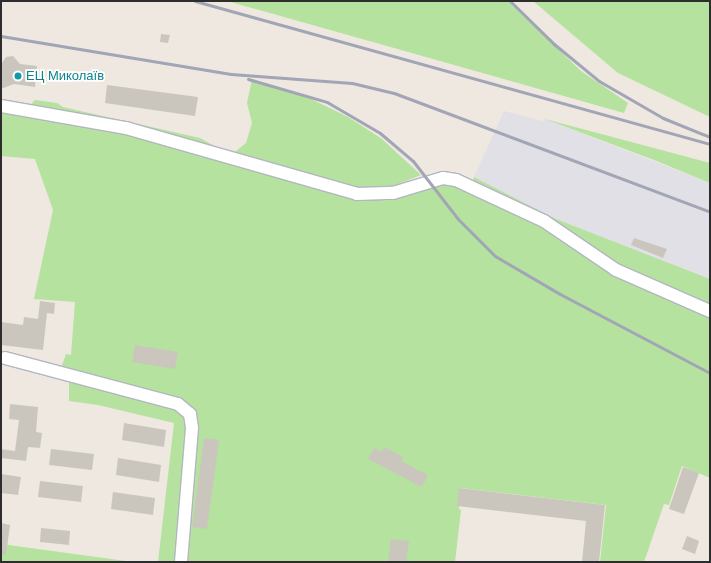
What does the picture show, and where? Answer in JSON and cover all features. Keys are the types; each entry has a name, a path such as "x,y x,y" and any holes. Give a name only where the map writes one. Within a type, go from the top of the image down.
{"street":[{"path":"1,106 126,128 357,194 393,193 443,178 456,180 544,221 616,270 710,311"},
{"path":"5,358 178,404 190,414 192,428 181,562"}],"shaded area":[{"path":"504,111 543,121 545,119 710,183 710,279 556,219 474,177"}],"green space":[{"path":"227,1 508,1 581,71 628,103 624,113"},
{"path":"533,1 710,1 710,117 618,73"},
{"path":"252,79 307,97 348,117 382,139 421,175 386,189 358,190 1,102 31,104 35,100 57,103 63,107 200,138 216,147 235,152 246,143 252,123 247,103"},
{"path":"1,111 125,131 357,197 437,179 531,214 623,280 710,314 710,478 682,466 669,505 664,504 644,562 600,562 606,505 460,488 459,509 461,510 455,562 180,562 189,414 61,368 66,354 71,355 75,302 34,299 53,210 35,159 1,156"},
{"path":"545,119 710,163 710,183 654,160"},
{"path":"474,177 556,219 710,279 710,308 625,275 532,211 473,181"},
{"path":"69,382 178,409 184,416 188,428 174,562 158,562 174,423 98,405 69,401"},
{"path":"1,544 133,562 1,562"}],"building":[{"path":"161,34 170,35 168,43 160,42"},
{"name":"ЕЦ Миколаїв","path":"13,56 20,64 37,66 35,87 14,84 1,89 2,63 6,57"},
{"path":"107,85 198,97 195,116 105,103"},
{"path":"634,238 667,249 663,258 631,245"},
{"path":"40,301 55,303 54,314 47,313 43,350 1,345 1,322 23,325 24,317 38,319"},
{"path":"135,345 178,352 175,369 132,362"},
{"path":"10,404 38,407 36,432 42,433 40,448 28,447 26,461 1,458 1,449 15,451 19,420 9,419"},
{"path":"124,423 166,430 164,447 122,440"},
{"path":"204,438 219,440 207,529 192,527"},
{"path":"384,447 403,457 401,461 428,475 422,487 368,459 374,448 382,452"},
{"path":"51,449 94,454 92,470 49,465"},
{"path":"118,458 161,465 159,482 116,475"},
{"path":"683,467 699,473 684,514 669,509"},
{"path":"1,474 21,477 18,495 1,493"},
{"path":"40,481 83,486 81,502 38,497"},
{"path":"459,488 605,505 599,562 582,562 586,521 457,506"},
{"path":"113,492 155,498 153,515 111,509"},
{"path":"1,523 10,525 6,555 1,554"},
{"path":"41,528 70,531 69,545 40,542"},
{"path":"687,536 699,541 695,554 682,549"},
{"path":"391,539 409,541 406,562 388,562"}],"railway":[{"path":"195,1 710,144"},
{"path":"510,1 554,44 599,81 663,118 710,137"},
{"path":"1,36 231,74 352,83 394,93 710,212"},
{"path":"248,79 327,102 380,133 413,161 458,219 495,256 560,294 710,373"}],"place":[{"name":"ЕЦ Миколаїв","path":"18,76"}]}
